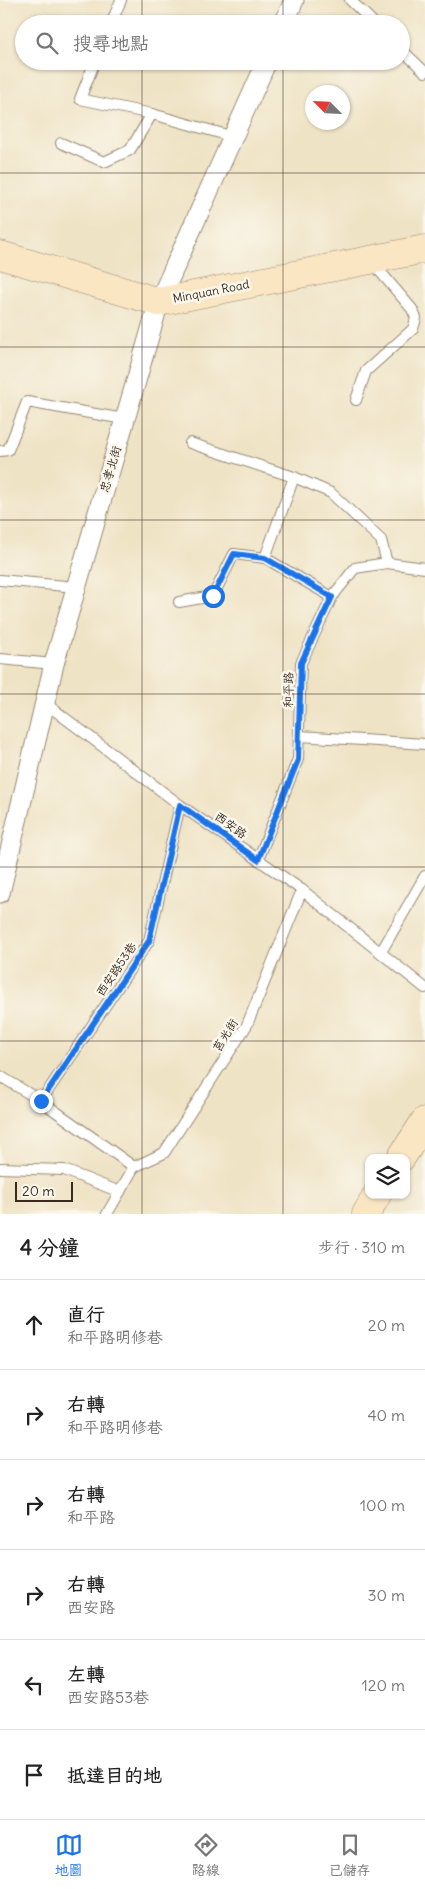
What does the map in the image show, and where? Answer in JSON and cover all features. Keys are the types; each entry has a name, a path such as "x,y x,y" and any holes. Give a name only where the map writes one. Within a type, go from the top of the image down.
{"street":[{"path":"288,15 294,0"},
{"name":"忠孝北街","path":"0,893 54,664 159,302 263,70"},
{"name":"Minquan Road","path":"0,255 159,302 425,249"},
{"path":"404,1154 425,1121"}],"lane":[{"path":"115,15 121,0"},
{"path":"350,0 366,15"},
{"path":"410,58 425,72"},
{"path":"91,70 80,99 152,114 234,137"},
{"path":"61,143 104,162 130,150 152,114"},
{"path":"356,400 366,371 413,329 416,318 412,309 369,260"},
{"path":"0,451 8,450 27,402 124,419"},
{"path":"190,443 294,477 331,493 380,540 387,563"},
{"path":"265,558 294,477"},
{"path":"179,602 213,596 234,554 265,558 332,597"},
{"name":"和平路","path":"258,860 298,760 301,663 332,597 355,568 387,563 425,568"},
{"path":"0,580 76,587"},
{"path":"0,659 54,664"},
{"name":"西安路","path":"45,703 180,805 302,890 425,988"},
{"path":"299,736 425,744"},
{"name":"西安路53巷","path":"41,1101 149,941 180,805"},
{"path":"381,952 425,876"},
{"name":"莒光街","path":"134,1167 164,1153 247,1025 302,890"},
{"path":"0,1076 41,1101 134,1167 108,1214"},
{"path":"0,1168 64,1170 120,1192"}],"route":[{"path":"41,1101 149,941 180,805 258,860 298,760 301,663 332,597 265,558 234,554 213,596"}]}
